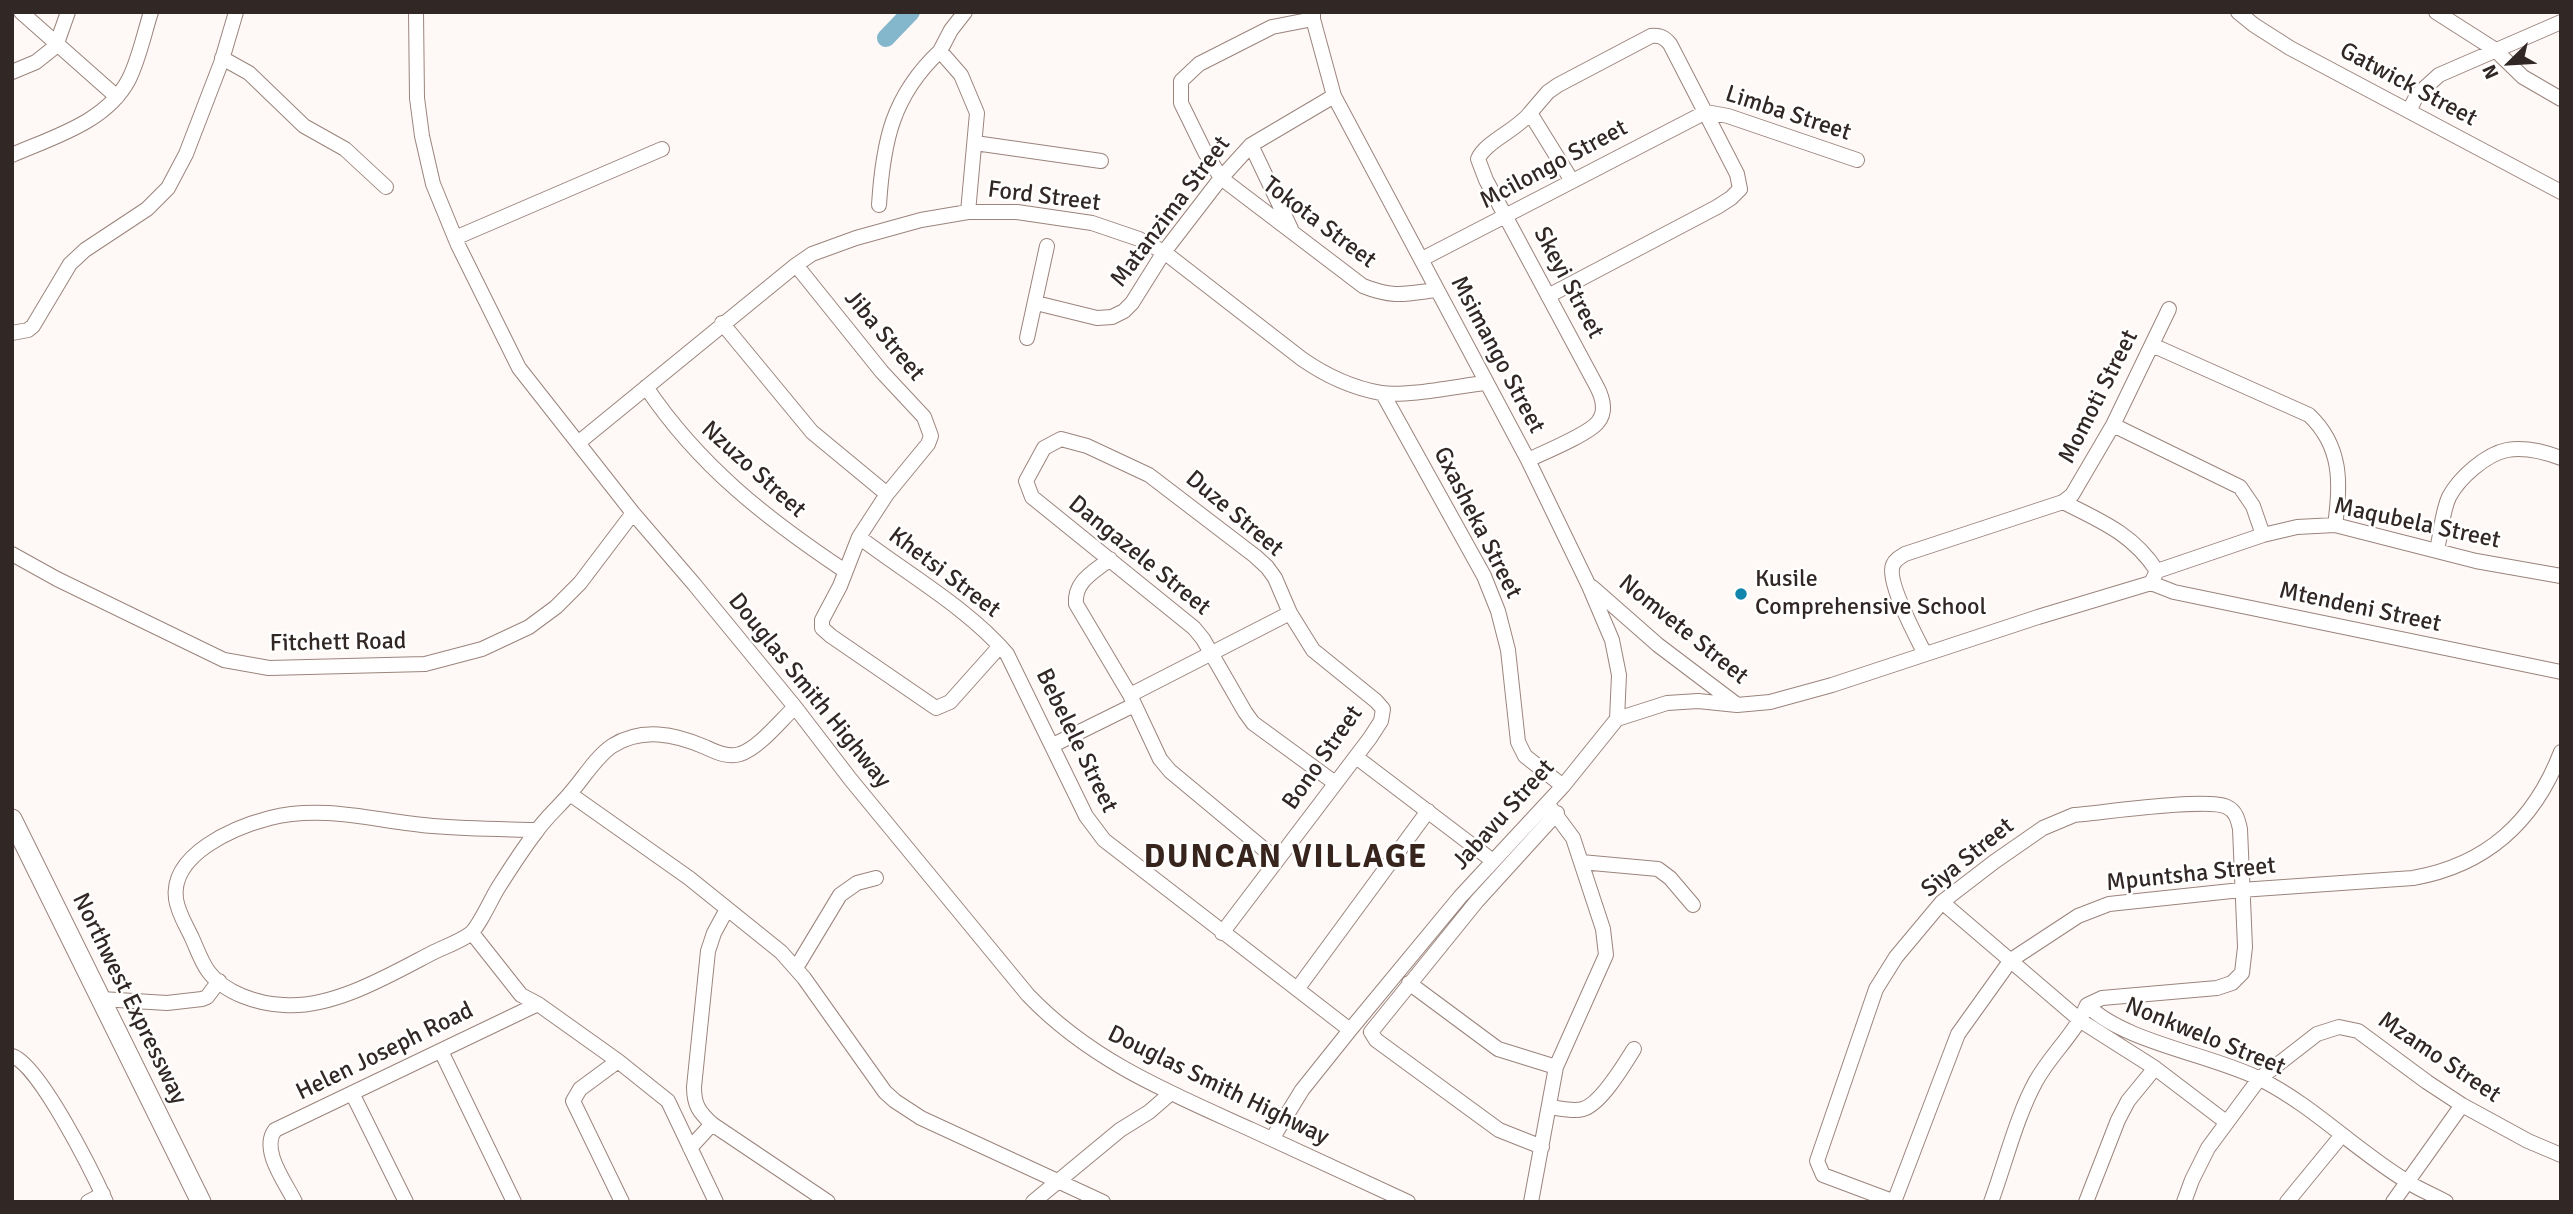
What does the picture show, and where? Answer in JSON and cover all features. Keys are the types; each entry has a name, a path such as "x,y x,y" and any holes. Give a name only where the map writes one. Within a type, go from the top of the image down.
{"main road":[{"name":"Northwest Expressway","path":"12,819 201,1202"},
{"name":"Northwest Expressway","path":"12,848 187,1202"}],"street":[{"path":"21,12 117,97"},
{"path":"12,72 36,62 57,46 68,12"},
{"path":"12,155 90,120 117,97 130,78 152,12"},
{"path":"12,333 22,332 33,326 70,264 85,250 147,209 169,188 186,154 236,12"},
{"name":"Douglas Smith Highway","path":"415,12 417,99 433,184 476,284 519,368 633,513 795,707 860,791 1049,1016 1093,1051 1171,1093 1408,1202"},
{"path":"879,205 883,153 893,117 908,88 923,67 940,51 965,12"},
{"name":"Gatwick Street","path":"2238,12 2290,48 2561,192"},
{"path":"2436,12 2494,49 2523,77 2561,99"},
{"path":"1221,178 1181,103 1181,80 1199,64 1272,27 1313,16"},
{"name":"Msimango Street","path":"1313,16 1334,96 1528,460 1589,586 1612,640 1619,676 1617,719"},
{"path":"2409,111 2417,95 2431,80 2494,49 2561,22"},
{"name":"Limba Street","path":"1531,113 1548,92 1558,85 1651,36 1661,36 1671,44 1740,183 1740,189 1731,198 1548,296"},
{"path":"940,51 961,75 977,113 968,212"},
{"path":"222,58 249,73 304,126 345,149 386,187"},
{"name":"Matanzima Street","path":"1036,303 1097,318 1118,315 1132,303 1164,252 1221,178 1251,145 1334,96"},
{"name":"Limba Street","path":"1706,112 1728,116 1857,159"},
{"name":"Mcilongo Street","path":"1422,259 1706,112"},
{"path":"1531,113 1572,181"},
{"name":"Skeyi Street","path":"1528,460 1593,427 1601,417 1603,407 1596,384 1486,180 1478,159 1485,149 1520,125 1531,113"},
{"path":"975,143 1101,161"},
{"path":"1251,145 1293,231"},
{"path":"456,241 662,149"},
{"name":"Tokota Street","path":"1221,178 1363,286 1393,296 1436,290"},
{"name":"Ford Street","path":"578,443 722,323 812,254 875,232 968,212 1017,212 1091,223 1139,239 1164,252 1323,374 1383,394 1485,383"},
{"path":"1027,338 1047,246"},
{"name":"Jiba Street","path":"796,265 882,372 924,417 931,431 930,440 887,494"},
{"name":"Momoti Street","path":"1925,654 1900,603 1892,571 1897,560 1936,542 2063,502 2077,488 2113,425 2169,309"},
{"path":"722,323 812,432 887,494 859,537 840,586 822,620 822,628 931,707 940,707 950,702 1000,646"},
{"path":"2151,345 2309,415 2322,427 2329,442 2340,491 2334,525"},
{"name":"Nzuzo Street","path":"646,387 667,420 717,472 782,529 845,571"},
{"name":"Gxasheka Street","path":"1383,394 1483,576 1498,611 1508,650 1521,750 1563,786"},
{"path":"2113,425 2240,487 2253,506 2263,535"},
{"name":"Duze Street","path":"1045,448 1061,439 1087,446 1163,484 1267,567 1308,643 1320,657 1376,701 1382,709"},
{"name":"Dangazele Street","path":"1045,448 1026,481 1028,492 1038,503 1194,628 1212,653 1253,723 1335,783"},
{"path":"2437,550 2448,500 2460,481 2482,462 2508,449 2561,457"},
{"name":"Momoti Street","path":"2063,502 2136,543 2154,577"},
{"name":"Fitchett Road","path":"12,554 57,579 224,660 269,668 425,664 482,649 529,627 556,607 580,583 633,513"},
{"name":"Maqubela Street","path":"2154,577 2263,535 2297,527 2334,525 2476,561 2561,576"},
{"name":"Khetsi Street","path":"859,537 960,611 1000,646"},
{"path":"1110,559 1078,586 1076,604 1132,700 1160,759 1170,771 1277,860"},
{"name":"Nomvete Street","path":"1589,586 1658,645 1737,705 1770,702 1925,654 2154,577"},
{"name":"Mtendeni Street","path":"2154,577 2174,593 2561,672"},
{"path":"1053,746 1212,653 1290,613"},
{"name":"Bebelele Street","path":"1000,646 1017,673 1086,816 1097,832 1222,933 1350,1030"},
{"path":"1617,719 1667,703 1698,701 1737,705"},
{"path":"537,830 433,826 357,815 319,813 272,817 229,834 199,850 188,860 176,889 181,915 207,969 219,981 242,995 284,1006 308,1004 344,995 472,933 492,897 537,830 607,750 628,737 646,733 663,734 732,756 752,748 795,707"},
{"name":"Bono Street","path":"1222,933 1356,757 1381,721 1382,709"},
{"name":"Jabavu Street","path":"1272,1139 1302,1090 1350,1030 1460,897 1493,861 1551,808 1563,786 1617,719"},
{"name":"Mpuntsha Street","path":"1894,1202 1958,1034 2011,960 2078,916 2109,904 2241,890 2413,878 2463,865 2496,844 2536,803 2551,778 2561,752"},
{"path":"1356,757 1493,861"},
{"path":"570,794 689,878 796,968 860,1059 895,1101 921,1118 1103,1202"},
{"name":"Siya Street","path":"1894,1202 1823,1175 1817,1166 1818,1153 1877,989 1896,957 1942,902 1994,862 2043,828 2060,820 2074,815 2213,803 2228,807 2237,816 2240,829 2241,890"},
{"path":"1531,1202 1542,1147 1556,1067 1606,955 1603,929 1573,838 1551,808 1372,1029 1372,1036 1499,1129 1542,1147"},
{"path":"1298,989 1428,811"},
{"path":"1581,862 1658,869 1670,877 1693,905"},
{"path":"796,968 840,895 857,883 876,878"},
{"path":"1991,1202 2031,1090 2045,1065 2081,1021 2087,1006 2102,998 2217,988 2238,979 2244,969 2241,890"},
{"path":"1942,902 2081,1021 2155,1068 2225,1122"},
{"path":"727,909 708,951 694,1087 697,1109 712,1124 828,1202"},
{"path":"472,933 521,995 538,1003 668,1101 716,1202"},
{"path":"101,999 167,1003 202,999 207,997 219,981"},
{"path":"1409,983 1498,1049 1556,1067"},
{"name":"Helen Joseph Road","path":"295,1202 272,1155 270,1140 275,1130 538,1003"},
{"name":"Nonkwelo Street","path":"2087,1006 2099,1017 2118,1027 2219,1062 2259,1079 2292,1098 2408,1182 2446,1202"},
{"name":"Mzamo Street","path":"2184,1202 2197,1169 2225,1122 2259,1079 2317,1034 2339,1027 2358,1031 2462,1105 2528,1141 2561,1155"},
{"path":"1549,1107 1581,1110 1594,1103 1603,1095 1634,1049"},
{"path":"441,1051 514,1202"},
{"path":"12,1056 26,1064 52,1103 104,1198 88,1202"},
{"path":"618,1061 580,1089 573,1101 622,1202"},
{"path":"2087,1202 2118,1120 2128,1101 2155,1068"},
{"path":"352,1093 406,1202"},
{"path":"1033,1202 1120,1130 1149,1112 1171,1093"},
{"path":"2393,1202 2462,1105"},
{"path":"690,1148 712,1124"},
{"path":"2287,1202 2342,1135"}],"waterway":[{"path":"886,38 911,12"}],"place":[{"name":"Kusile Comprehensive School","path":"1741,594"}],"district":[{"name":"DUNCAN VILLAGE","path":"1286,859"}]}
